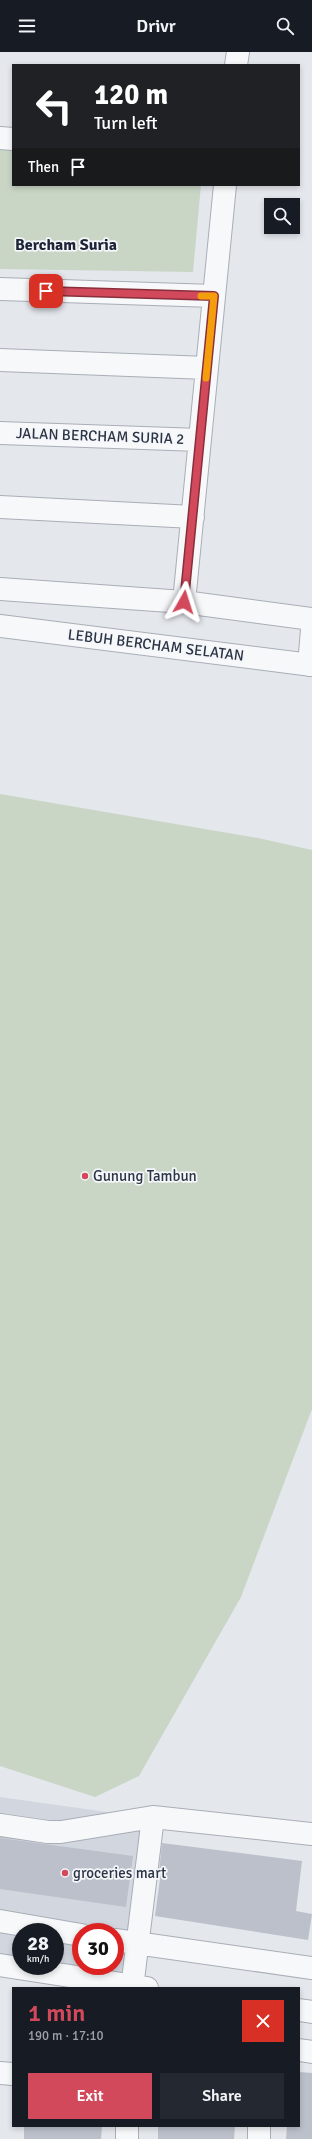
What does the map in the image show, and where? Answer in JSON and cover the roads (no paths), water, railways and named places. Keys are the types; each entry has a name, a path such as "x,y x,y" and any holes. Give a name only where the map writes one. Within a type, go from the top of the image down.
{"street":[{"path":"236,64 238,52"},
{"path":"0,138 12,139"},
{"path":"184,602 225,186"},
{"path":"0,289 214,296"},
{"path":"0,360 207,368"},
{"name":"JALAN BERCHAM SURIA 2","path":"0,432 200,440"},
{"path":"0,507 192,517"},
{"path":"0,590 184,602 312,619"},
{"name":"LEBUH BERCHAM SELATAN","path":"0,626 310,665"},
{"path":"310,665 312,630"},
{"path":"0,1825 48,1832 61,1832 152,1817 312,1834"},
{"path":"0,1965 137,1987 138,1944 152,1817"},
{"path":"0,1921 72,1933"},
{"path":"124,1942 312,1968"},
{"path":"300,2010 312,2012"},
{"path":"300,2050 312,2052"},
{"path":"0,2073 12,2074"},
{"path":"127,2127 127,2139"},
{"path":"259,2139 260,2127"}],"place":[{"name":"Gunung Tambun","path":"85,1176"},
{"name":"groceries mart","path":"65,1873"}],"district":[{"name":"Bercham Suria","path":"66,244"}]}
